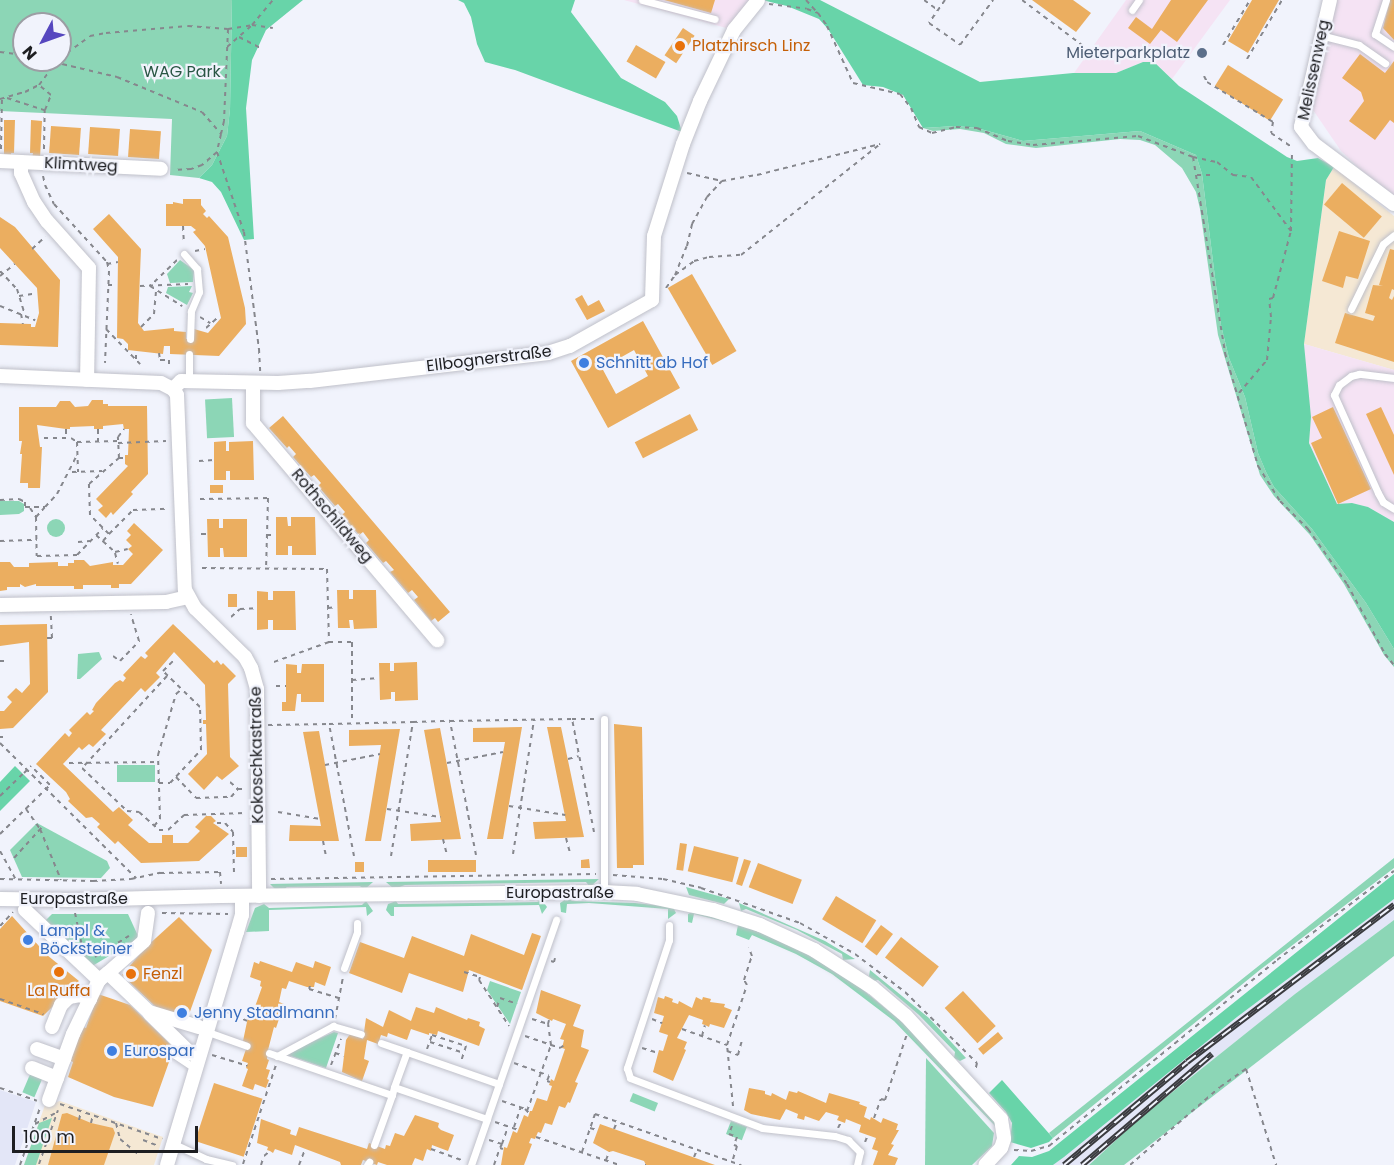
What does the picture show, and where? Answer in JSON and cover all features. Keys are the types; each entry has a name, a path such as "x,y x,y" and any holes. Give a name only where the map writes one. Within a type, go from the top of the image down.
{"street":[{"name":"Melissenweg","path":"1330,0 1301,119 1306,136 1394,204"},
{"name":"Ellbognerstraße","path":"173,389 182,381 256,383 310,381 548,353 570,345 652,300 654,236 675,168 693,117 734,30 757,1"},
{"name":"Klimtweg","path":"0,161 161,169"},
{"path":"21,162 24,184 54,229 87,264 91,274 87,380"},
{"path":"0,376 161,383 173,389"},
{"name":"Rothschildweg","path":"256,383 253,423 437,640"},
{"name":"Kokoschkastraße","path":"173,389 179,401 183,580 188,597 195,608 236,648 251,668 257,689 259,896"},
{"path":"0,605 166,602 188,597"},
{"name":"Europastraße","path":"0,899 74,900 604,892 637,894 713,910 778,933 814,950 855,975 890,1001 996,1112 1005,1128 993,1157"},
{"path":"167,1165 167,1144 196,1069 203,1029 242,915 242,896"},
{"name":"Europastraße","path":"20,910 149,1012 203,1029"},
{"name":"Europastraße","path":"55,1102 57,1078 73,1034 90,999 103,977 144,941 148,913"},
{"path":"73,1034 48,1022 69,997 80,995 90,999"},
{"path":"149,1012 191,1054"},
{"path":"37,1049 64,1059"},
{"path":"32,1068 57,1078"}],"lane":[{"path":"642,0 715,19"},
{"path":"1132,10 1139,0"},
{"path":"1386,0 1375,34 1394,47"},
{"path":"1320,35 1359,45 1385,63"},
{"path":"1351,309 1383,244 1394,235"},
{"path":"184,254 197,269 199,292 191,311 190,339"},
{"path":"189,354 189,382"},
{"path":"1394,378 1359,374 1351,376 1339,385 1334,395 1378,493 1383,502 1394,509"},
{"path":"604,718 604,892"},
{"path":"471,1164 556,920"},
{"path":"344,968 357,932 357,923"},
{"path":"669,925 669,940 627,1074 635,1082 762,1128 836,1136 848,1140 860,1152 857,1165"},
{"path":"278,1056 333,1026 361,1034"},
{"path":"203,1029 247,1046"},
{"path":"381,1043 499,1084"},
{"path":"374,1145 407,1052"},
{"path":"172,1053 196,1069"},
{"path":"269,1053 328,1073 487,1119"},
{"path":"167,1144 206,1159 232,1165"}],"path":[{"path":"227,47 252,25 273,0"},
{"path":"806,0 826,26 853,83 900,94 911,108 920,127 932,133 956,127 977,128 1008,141 1033,145 1138,136 1193,156 1217,162 1233,175 1251,177 1292,231"},
{"path":"924,0 938,10"},
{"path":"945,0 929,23 960,45 993,0"},
{"path":"1022,0 1086,48"},
{"path":"1223,45 1250,0"},
{"path":"1246,59 1282,0"},
{"path":"757,1 807,9 818,13"},
{"path":"72,49 90,36 106,33 188,26 228,29 252,25 273,28"},
{"path":"161,169 191,169 210,160 217,152 221,134 228,29"},
{"path":"239,37 261,48"},
{"path":"72,67 117,77 202,112 221,134"},
{"path":"0,161 1,99 39,85 50,72"},
{"path":"1204,76 1206,82 1273,122 1271,133 1290,146"},
{"path":"7,98 45,110 51,95 39,85"},
{"path":"675,168 707,179 722,181 757,175 880,144 741,255 709,257 694,261 675,275 687,246 692,224 707,197 722,181"},
{"path":"1239,393 1267,360 1269,299 1273,298 1292,231 1292,150"},
{"path":"217,152 244,232 259,349 256,383"},
{"path":"1193,156 1221,336 1258,466 1280,501 1308,530 1347,584 1385,654 1394,665"},
{"path":"1197,175 1211,175"},
{"path":"183,226 184,254"},
{"path":"32,249 54,229"},
{"path":"150,286 184,254 206,249"},
{"path":"107,264 118,262"},
{"path":"2,275 15,264"},
{"path":"0,271 17,289 23,324"},
{"path":"140,286 198,284"},
{"path":"108,285 117,285"},
{"path":"150,286 210,323"},
{"path":"141,327 154,314 156,290"},
{"path":"19,296 37,293"},
{"path":"0,306 35,320"},
{"path":"206,328 217,318"},
{"path":"106,329 140,364"},
{"path":"136,350 136,361"},
{"path":"159,353 160,360 169,360 169,366"},
{"path":"66,429 66,438"},
{"path":"98,429 98,441"},
{"path":"119,458 117,437 124,429"},
{"path":"44,438 66,438 77,442 172,441"},
{"path":"77,442 78,472"},
{"path":"36,517 57,494 77,456"},
{"path":"109,534 90,514 89,484 119,458 125,458"},
{"path":"199,461 214,460"},
{"path":"72,472 102,471"},
{"path":"200,499 268,498 266,569"},
{"path":"0,500 19,499 25,502 25,507 45,507"},
{"path":"29,507 36,517 37,555 77,555 103,528"},
{"path":"103,541 133,510 172,509"},
{"path":"201,534 208,534"},
{"path":"96,535 115,552 118,564"},
{"path":"267,535 276,535"},
{"path":"0,541 36,540"},
{"path":"78,542 90,542"},
{"path":"115,552 128,549"},
{"path":"202,568 327,569 329,642"},
{"path":"112,656 120,661 139,641 128,603"},
{"path":"328,608 337,607"},
{"path":"231,617 240,609 257,608"},
{"path":"47,638 52,638 52,629"},
{"path":"271,663 329,642 352,642 352,723"},
{"path":"0,661 9,661"},
{"path":"159,783 170,783 201,750 200,707 163,671 173,661"},
{"path":"167,676 82,768 127,811 139,812 159,830 168,831 184,815 251,813"},
{"path":"352,680 379,678"},
{"path":"276,686 286,686"},
{"path":"154,826 160,819 158,754 176,694 182,689"},
{"path":"257,725 604,718"},
{"path":"504,728 505,720"},
{"path":"513,854 534,720"},
{"path":"572,720 596,842"},
{"path":"450,721 476,855"},
{"path":"391,856 413,722"},
{"path":"383,729 384,723"},
{"path":"328,724 354,856"},
{"path":"0,743 136,878"},
{"path":"447,763 503,752"},
{"path":"325,765 380,754"},
{"path":"568,759 579,756"},
{"path":"69,763 158,762"},
{"path":"0,796 31,766 50,784 0,833"},
{"path":"176,777 196,798 231,797 238,789"},
{"path":"230,782 238,789 251,789"},
{"path":"509,806 565,815"},
{"path":"26,809 41,828 61,880"},
{"path":"387,809 441,817"},
{"path":"278,812 320,819"},
{"path":"219,814 218,823 225,823 233,832 234,872"},
{"path":"14,858 41,828"},
{"path":"566,838 570,853"},
{"path":"443,839 447,855"},
{"path":"322,842 326,857"},
{"path":"0,851 17,881"},
{"path":"993,1157 1049,1146 1277,960 1394,871"},
{"path":"0,879 17,881 136,878 160,873 220,872 221,887"},
{"path":"268,879 603,875 668,880"},
{"path":"0,926 20,910"},
{"path":"75,914 84,953"},
{"path":"86,963 136,932"},
{"path":"732,1162 738,1146 734,1145 737,1137 729,1134 734,1118 727,1045 747,985 744,980 752,956 749,948"},
{"path":"333,1026 344,968"},
{"path":"464,972 480,977 479,980 516,1035 560,1048 562,1046"},
{"path":"310,986 309,988 339,998"},
{"path":"496,1007 500,998 525,1007"},
{"path":"0,999 48,1022"},
{"path":"224,1011 247,1021"},
{"path":"494,1098 521,1107 528,1112 542,1073 551,1045 549,1022 523,1015"},
{"path":"702,1036 705,1025"},
{"path":"874,1118 881,1099 885,1100 906,1035 914,1025"},
{"path":"682,1029 727,1045"},
{"path":"328,1073 344,1030"},
{"path":"424,1058 432,1034 466,1046 458,1070"},
{"path":"727,1052 738,1055 742,1040"},
{"path":"430,1042 463,1053"},
{"path":"634,1046 658,1053"},
{"path":"335,1053 344,1056"},
{"path":"211,1055 247,1066"},
{"path":"242,1165 278,1056"},
{"path":"507,1061 549,1076 547,1081 550,1082"},
{"path":"1130,1165 1246,1069 1276,1165"},
{"path":"0,1088 42,1102 20,1165"},
{"path":"39,1164 57,1113 55,1102 167,1144"},
{"path":"513,1128 521,1107"},
{"path":"79,1120 81,1111"},
{"path":"34,1124 57,1113"},
{"path":"582,1152 595,1114 741,1165"},
{"path":"90,1124 93,1115"},
{"path":"487,1119 518,1130"},
{"path":"614,1129 617,1122"},
{"path":"116,1123 120,1139 138,1154"},
{"path":"494,1165 508,1126"},
{"path":"590,1128 597,1130"},
{"path":"866,1142 868,1135"},
{"path":"481,1137 502,1147"},
{"path":"536,1137 619,1165"},
{"path":"143,1140 167,1144"},
{"path":"299,1165 305,1149"},
{"path":"431,1149 471,1164"},
{"path":"694,1157 697,1150"},
{"path":"261,1165 264,1156 270,1151"},
{"path":"608,1162 609,1152"}],"shaded area":[{"path":"624,0 752,0 730,29"},
{"path":"1126,0 1230,0 1172,79 1154,62 1143,62 1116,73 1074,73"},
{"path":"1335,0 1394,0 1394,195 1361,170 1341,151 1309,104"},
{"path":"1334,167 1394,216 1394,370 1304,344 1326,180"},
{"path":"1304,344 1394,370 1394,522 1368,507 1352,503 1337,505 1309,443"},
{"path":"1394,899 1394,920 1295,994 1140,1118 1089,1165 1053,1165 1237,1017"},
{"path":"0,1090 36,1102 15,1165 0,1165"},
{"path":"60,1101 163,1137 154,1165 24,1165 45,1105"}],"green space":[{"name":"WAG Park","path":"0,0 232,0 230,109 227,136 212,165 199,178 170,175 172,119 0,111"},
{"path":"232,0 303,0 266,30 252,60 246,108 254,239 244,240 221,192 212,182 199,178 212,165 227,136 230,109"},
{"path":"458,0 575,0 571,12 621,78 665,102 677,116 682,132 515,70 485,62 477,44 471,17 464,3"},
{"path":"762,0 820,0 980,82 1073,73 1116,73 1143,62 1154,62 1179,86 1287,157 1297,161 1318,158 1334,167 1326,180 1304,344 1311,417 1309,443 1337,504 1352,503 1368,507 1394,522 1394,649 1366,603 1312,529 1274,487 1258,453 1245,397 1229,358 1221,325 1202,174 1196,155 1140,131 1023,141 977,128 956,126 923,128 903,95 883,87 863,85 828,29 819,19 787,6"},
{"path":"956,126 977,128 1023,141 1140,131 1196,155 1202,174 1221,325 1229,358 1245,397 1258,453 1274,487 1312,529 1366,603 1394,649 1394,667 1384,655 1344,584 1310,535 1274,496 1260,475 1218,335 1196,192 1182,168 1155,145 1140,140 1120,139 1036,148 1006,144 984,133 960,129 933,131 923,128"},
{"path":"180,260 194,270 193,282 170,283 167,274"},
{"path":"192,286 189,292 193,293 187,305 166,293 168,287"},
{"path":"232,398 234,437 207,438 205,399"},
{"path":"0,501 19,501 24,504 24,511 19,514 0,515"},
{"path":"56,519 62,522 65,528 62,534 56,537 50,534 47,528 50,522"},
{"path":"99,652 102,659 80,679 77,679 78,654"},
{"path":"117,765 155,765 155,782 117,782"},
{"path":"15,766 30,781 0,811 0,782"},
{"path":"37,823 107,861 110,868 101,878 22,877 10,850"},
{"path":"1394,858 1394,868 1261,969 1053,1138 1049,1133"},
{"path":"1394,874 1394,899 1237,1017 1064,1157 1053,1165 1011,1165 1019,1156 1032,1157 1049,1151"},
{"path":"599,879 590,887 586,882 405,885 394,889 386,882"},
{"path":"373,882 364,890 360,886 287,887 282,891 277,891 270,884"},
{"path":"686,887 729,899 724,904 689,895"},
{"path":"568,898 572,901 673,907 676,913 668,919 668,909 589,903 567,904 566,913 561,912 560,903"},
{"path":"542,900 547,907 542,914 539,905 394,907 394,916 386,910 388,904 396,901 398,904 537,902"},
{"path":"366,901 373,911 367,916 366,907 269,910 269,931 246,932 255,908 264,904 269,908 362,905"},
{"path":"739,903 825,941 855,959 843,960 842,954 797,930 746,909 741,911"},
{"path":"692,912 742,925 795,947 853,982 911,1029 994,1118 998,1129 894,1021 832,974 796,954 752,935 749,940 736,935 738,925 694,914 692,923 688,922 688,914"},
{"path":"52,914 128,914 139,938 89,968 43,923"},
{"path":"1394,920 1394,956 1124,1165 1089,1165 1140,1118 1295,994"},
{"path":"870,970 929,1018 966,1058 960,1061 954,1058 955,1052 919,1015 878,980 873,981 869,976"},
{"path":"490,981 521,992 510,1024 487,990"},
{"path":"334,1032 338,1033 326,1068 285,1054"},
{"path":"926,1058 994,1133 992,1146 972,1165 925,1165"},
{"path":"31,1072 43,1077 34,1097 22,1092"},
{"path":"1002,1080 1053,1138 1049,1142 1031,1148 1010,1142 1012,1123 1006,1112 989,1093"},
{"path":"633,1093 658,1103 655,1111 630,1101"},
{"path":"52,1118 36,1165 24,1165 39,1123"},
{"path":"731,1121 747,1127 742,1140 726,1134"}],"building":[{"path":"664,0 715,0 711,13"},
{"path":"1032,0 1073,0 1091,13 1076,32"},
{"path":"1171,0 1208,0 1177,42 1161,30 1150,44 1128,28 1136,17 1152,29"},
{"path":"1252,0 1279,0 1248,53 1228,41"},
{"path":"1390,0 1394,0 1394,40 1383,28"},
{"name":"Platzhirsch Linz","path":"683,28 695,36 676,63 665,55"},
{"path":"636,45 665,62 656,78 626,61"},
{"path":"1360,54 1385,73 1394,61 1394,123 1390,120 1375,140 1349,121 1364,101 1361,92 1342,78"},
{"path":"1228,65 1283,99 1270,121 1215,86"},
{"path":"4,120 15,120 14,153 11,153 11,157 4,157"},
{"path":"31,120 42,121 40,158 32,158 33,153 30,153"},
{"path":"51,126 81,128 79,155 49,153"},
{"path":"90,127 120,129 118,156 88,154"},
{"path":"130,129 161,131 159,159 128,157"},
{"path":"1342,183 1382,216 1364,238 1324,204"},
{"path":"183,199 201,199 201,205 206,211 203,214 207,218 209,216 228,237 245,308 246,324 219,356 170,354 170,346 164,346 163,354 128,350 128,344 123,339 117,338 118,257 93,229 109,214 141,249 138,323 144,331 174,328 174,331 186,332 186,339 194,339 194,329 208,333 221,318 205,246 193,232 196,230 191,226 166,226 166,204 173,204 173,202 183,204"},
{"path":"0,217 15,227 60,280 58,347 0,345 0,323 31,324 31,327 35,327 39,313 37,288 0,248"},
{"path":"1339,231 1370,241 1358,279 1346,276 1343,288 1322,281"},
{"path":"1390,249 1394,250 1394,290 1392,289 1389,298 1392,300 1394,296 1394,362 1335,343 1345,313 1373,321 1375,316 1365,313 1373,285 1383,286 1379,285"},
{"path":"692,274 736,351 712,365 668,288"},
{"path":"582,295 588,306 599,300 605,311 587,320 575,299"},
{"path":"643,321 680,388 608,428 571,361","holes":["634,350 648,376 616,394 602,368"]},
{"path":"92,400 103,400 103,404 108,404 108,406 147,406 148,474 113,515 111,512 106,518 98,510 103,506 96,499 128,466 125,464 125,455 128,455 129,429 124,429 123,424 103,426 103,429 94,429 94,426 66,429 37,425 40,447 42,447 40,488 28,488 28,483 20,483 22,441 19,441 19,407 56,407 60,401 70,401 75,407 88,406"},
{"path":"1333,407 1371,489 1338,504 1311,443 1322,438 1312,417"},
{"path":"1381,407 1394,435 1394,475 1366,414"},
{"path":"690,414 698,430 643,458 635,442"},
{"path":"283,416 450,612 438,622 435,618 431,621 414,600 418,597 412,590 408,593 390,572 394,570 386,561 383,563 366,543 369,540 363,532 359,535 342,515 345,512 338,504 335,506 318,486 321,483 314,475 311,477 293,457 296,454 289,446 287,448 269,428"},
{"path":"226,441 226,451 229,451 229,442 253,441 254,480 230,480 230,471 226,471 226,480 214,480 214,442"},
{"path":"210,485 223,485 223,493 210,493"},
{"path":"276,517 287,517 288,526 291,526 291,517 315,517 316,555 292,555 292,546 288,546 288,555 276,555"},
{"path":"207,519 219,519 219,528 223,528 223,519 247,519 247,557 224,557 223,548 220,548 220,557 208,557"},
{"path":"134,523 163,550 131,584 119,584 119,588 111,588 111,585 83,585 83,589 74,589 74,586 36,586 36,584 25,587 20,584 20,587 7,587 7,590 0,591 0,562 10,562 14,567 29,567 29,563 58,562 58,566 68,566 68,563 74,563 74,560 84,560 90,566 113,562 113,565 123,565 133,554 128,549 132,546 126,540 131,535 127,531"},
{"path":"337,590 349,590 349,599 353,599 353,590 376,590 377,628 354,629 353,620 349,620 350,628 338,628"},
{"path":"257,591 268,592 268,600 273,600 273,591 295,591 296,630 273,630 273,620 268,620 268,629 257,630"},
{"path":"228,594 237,594 237,607 228,607"},
{"path":"47,624 48,692 13,728 0,729 0,711 4,711 12,702 7,697 16,688 22,693 30,684 29,642 0,646 0,625"},
{"path":"173,624 214,663 217,660 221,665 223,663 236,676 228,684 230,757 239,766 222,780 217,776 204,790 188,774 207,754 206,724 203,724 203,720 206,720 205,685 174,652 156,673 160,677 145,692 141,688 101,730 106,734 93,747 89,744 82,750 79,747 63,764 113,812 119,807 133,820 128,825 149,843 162,843 162,835 173,835 173,843 188,843 200,831 195,827 206,816 211,816 216,821 213,823 229,834 199,861 141,863 118,841 115,844 97,827 100,824 92,817 86,818 68,801 70,799 66,792 36,764 65,733 69,737 72,733 69,730 87,712 90,715 94,711 92,710 96,703 115,683 120,680 123,682 126,678 123,675 141,656 145,659 148,656 145,653"},
{"path":"417,662 418,700 395,701 395,692 391,692 391,699 380,700 379,663 390,663 390,671 394,671 394,663"},
{"path":"286,664 297,665 297,673 301,673 302,664 324,664 324,702 301,702 301,694 297,694 295,711 282,711 282,702 286,702"},
{"path":"614,724 642,727 644,865 633,865 633,868 617,868"},
{"path":"522,727 503,839 487,839 505,742 473,742 473,728"},
{"path":"547,727 561,727 584,837 535,839 533,822 566,821"},
{"path":"440,728 461,839 411,841 410,824 441,822 424,730"},
{"path":"400,729 381,841 365,841 381,745 349,746 349,730"},
{"path":"319,731 339,841 289,841 290,825 321,826 303,732"},
{"path":"680,843 687,844 683,871 676,870"},
{"path":"694,846 739,857 732,882 688,871"},
{"path":"236,847 247,847 247,857 236,857"},
{"path":"589,859 590,868 581,868 581,860"},
{"path":"744,859 751,861 742,886 736,884"},
{"path":"428,860 476,860 476,872 428,872"},
{"path":"355,862 364,862 364,872 355,872"},
{"path":"758,863 802,880 793,904 749,887"},
{"path":"836,896 876,920 862,943 822,919"},
{"path":"12,916 47,955 79,981 43,1016 0,1001 0,929"},
{"path":"179,917 212,950 187,1020 158,1009 122,975 146,947"},
{"path":"881,925 893,934 877,956 865,947"},
{"path":"532,933 541,936 522,990 469,970 463,992 409,973 402,993 349,973 360,942 404,958 412,936 464,956 471,934 524,955"},
{"path":"901,937 939,967 923,987 885,957"},
{"path":"260,961 292,972 296,962 313,968 315,961 331,967 325,986 315,982 314,987 307,987 289,981 286,989 282,988 279,1002 284,1004 281,1014 278,1013 277,1018 279,1019 276,1028 274,1027 268,1050 267,1059 269,1060 266,1069 270,1070 267,1079 269,1080 266,1088 255,1084 253,1090 242,1086 248,1069 246,1068 248,1063 242,1061 248,1043 243,1041 248,1017 251,1018 262,987 260,986 261,981 250,977 254,962 259,964"},
{"path":"541,990 581,1005 573,1026 584,1030 581,1047 589,1050 575,1082 578,1083 570,1103 568,1102 565,1108 559,1106 552,1125 545,1123 541,1133 538,1132 535,1139 531,1138 529,1143 532,1144 524,1165 501,1165 504,1147 507,1148 513,1131 517,1133 524,1115 528,1117 537,1098 547,1101 552,1086 549,1085 551,1079 554,1081 565,1049 562,1048 564,1040 560,1039 566,1024 553,1019 552,1021 536,1013"},
{"path":"963,991 996,1026 977,1043 945,1008"},
{"path":"98,994 130,1005 174,1048 153,1107 114,1097 68,1077 73,1062 67,1059 80,1026 86,1028"},
{"path":"665,996 673,999 672,1002 678,1004 679,1001 692,1008 696,997 702,1000 703,997 711,999 710,1002 725,1004 724,1007 732,1010 724,1028 710,1024 709,1027 702,1024 703,1020 689,1015 677,1038 687,1042 673,1081 653,1072 659,1050 663,1051 668,1035 659,1032 664,1016 654,1013 658,997 664,999"},
{"path":"416,1007 434,1013 436,1007 467,1020 468,1018 480,1022 479,1026 485,1029 479,1046 438,1031 437,1035 429,1033 429,1035 411,1029 407,1040 388,1033 387,1037 381,1035 378,1044 367,1040 364,1059 369,1061 362,1081 342,1072 346,1040 350,1034 363,1039 366,1018 383,1027 389,1010 411,1021"},
{"path":"998,1032 1003,1038 983,1055 978,1049"},
{"path":"214,1083 263,1099 244,1157 195,1141"},
{"path":"749,1088 765,1091 765,1094 771,1096 772,1093 786,1100 789,1091 797,1093 798,1091 826,1103 829,1093 860,1102 859,1104 867,1107 864,1117 870,1120 871,1117 881,1123 883,1118 898,1124 896,1130 899,1130 888,1155 898,1158 895,1165 873,1165 878,1151 872,1149 876,1138 859,1132 861,1125 846,1119 845,1123 837,1120 839,1116 826,1112 819,1121 805,1116 804,1120 797,1118 798,1114 786,1109 780,1120 751,1114 744,1110"},
{"path":"67,1113 91,1123 113,1128 115,1133 104,1165 48,1165 62,1114"},
{"path":"415,1115 439,1123 438,1127 441,1130 454,1135 448,1151 432,1145 431,1151 427,1149 423,1161 415,1158 412,1165 387,1165 378,1162 377,1165 363,1160 361,1165 341,1165 340,1162 295,1145 292,1155 275,1149 273,1153 267,1150 268,1147 257,1143 261,1119 291,1130 290,1134 296,1136 299,1127 367,1149 369,1143 385,1149 386,1145 390,1146 395,1133 404,1136"},
{"path":"600,1124 715,1165 646,1165 644,1161 613,1151 609,1152 593,1143"}],"railway":[{"path":"1064,1165 1187,1062 1394,905"},
{"path":"1082,1165 1212,1054"}],"place":[{"name":"Platzhirsch Linz","path":"680,46"},
{"name":"Mieterparkplatz","path":"1202,53"},
{"name":"Schnitt ab Hof","path":"584,363"},
{"name":"Lampl & Böcksteiner","path":"28,940"},
{"name":"La Ruffa","path":"59,972"},
{"name":"Fenzl","path":"131,974"},
{"name":"Jenny Stadlmann","path":"182,1013"},
{"name":"Eurospar","path":"112,1051"}]}
